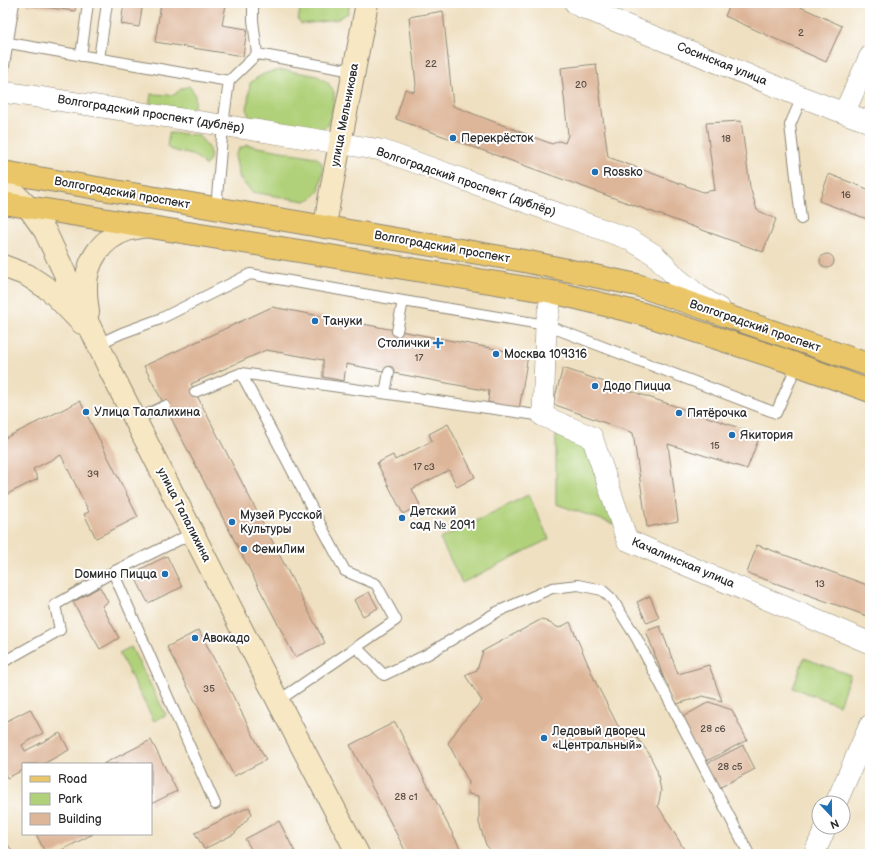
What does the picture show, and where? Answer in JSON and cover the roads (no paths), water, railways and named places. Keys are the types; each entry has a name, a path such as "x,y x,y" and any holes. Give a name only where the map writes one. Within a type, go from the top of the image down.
{"main road":[{"name":"Волгоградский проспект","path":"3,172 529,262 637,285 870,365"},
{"name":"Волгоградский проспект","path":"3,203 552,292 643,314 870,391"}],"street":[{"name":"улица Мельникова","path":"325,227 366,3"},
{"name":"Сосинская улица","path":"575,3 586,9 802,97 870,122"},
{"path":"844,113 870,56"},
{"name":"Волгоградский проспект (дублёр)","path":"3,92 381,150 629,239 655,254 677,278 698,295 734,318"},
{"name":"улица Талалихина","path":"3,182 28,207 45,231 135,420 278,701 358,854"},
{"path":"94,335 86,289 88,270 94,255 103,244 113,236 128,229 148,226"},
{"path":"3,266 27,275 51,291 94,335"},
{"path":"543,416 546,325 552,292"},
{"name":"Качалинская улица","path":"543,416 592,437 628,540 870,643"},
{"path":"839,795 870,725"},
{"path":"814,854 822,835"}],"lane":[{"path":"3,72 5,42 14,3"},
{"path":"81,56 88,3"},
{"path":"98,58 107,3"},
{"path":"253,3 253,20 257,54"},
{"path":"5,42 229,80"},
{"path":"257,54 353,71"},
{"path":"216,209 223,125 229,80 257,54"},
{"path":"801,219 790,125 802,97"},
{"path":"94,335 122,333 160,319 250,274 546,325 776,413 797,365"},
{"path":"397,331 403,301"},
{"path":"385,394 389,372"},
{"path":"195,392 241,373 543,416"},
{"path":"241,373 345,571 376,584 396,620 278,701"},
{"path":"135,420 165,406"},
{"path":"3,662 60,630 55,605 113,572 193,533"},
{"path":"113,572 215,804"},
{"path":"356,647 384,675 428,654 497,612 552,588 578,585 602,590 612,599 636,637 749,854"},
{"path":"3,847 7,854"}],"place":[{"name":"Перекрёсток","path":"453,138"},
{"name":"Rossko","path":"595,172"},
{"name":"Тануки","path":"315,321"},
{"name":"Столички","path":"438,343"},
{"name":"Москва 109316","path":"496,354"},
{"name":"Додо Пицца","path":"595,386"},
{"name":"Улица Талалихина","path":"86,412"},
{"name":"Пятёрочка","path":"679,413"},
{"name":"Якитория","path":"732,435"},
{"name":"Детский сад № 2091","path":"402,518"},
{"name":"Музей Русской Культуры","path":"232,522"},
{"name":"ФемиЛим","path":"244,549"},
{"name":"Dомино Пицца","path":"165,574"},
{"name":"Авокадо","path":"195,638"},
{"name":"Ледовый дворец «Центральный»","path":"544,738"}]}
